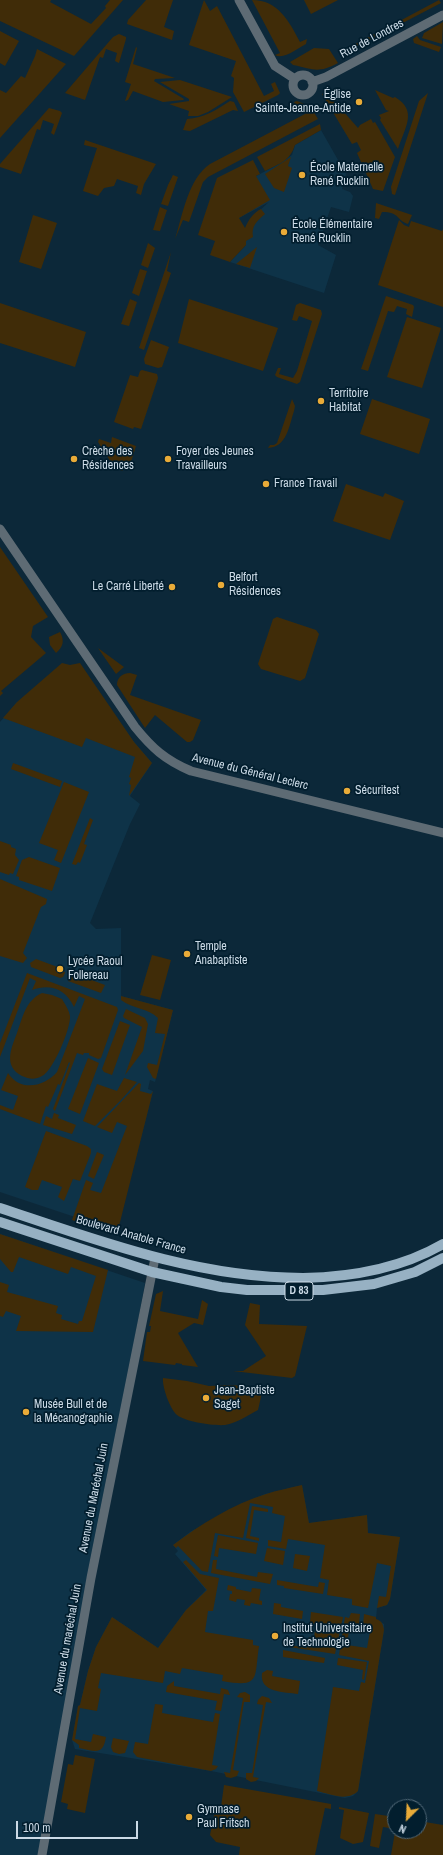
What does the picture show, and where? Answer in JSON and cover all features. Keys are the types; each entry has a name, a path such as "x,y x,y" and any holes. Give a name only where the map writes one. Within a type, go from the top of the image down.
{"main road":[{"name":"Boulevard Anatole France","path":"0,1208 155,1258 240,1274 283,1278 328,1278 350,1276 412,1260 443,1244"},
{"name":"D 83","path":"0,1222 152,1272 234,1288 288,1291 323,1290 374,1284 416,1272 443,1258"}],"street":[{"path":"239,0 275,66 295,79"},
{"name":"Rue de Londres","path":"312,82 326,77 443,15"},
{"path":"304,75 309,77 312,82 310,91 301,94 294,89 293,83 295,79 304,75"},
{"name":"Avenue du Général Leclerc","path":"0,529 135,727 151,746 164,757 175,764 198,773 443,833"},
{"name":"Avenue du Maréchal Juin","path":"91,1578 155,1258"},
{"name":"Avenue du maréchal Juin","path":"68,1705 91,1578"},
{"name":"Avenue du Maréchal Juin","path":"42,1855 68,1705"}],"shaded area":[{"path":"0,0 51,0 50,2 91,24 106,8 105,6 110,0 123,0 74,56 0,21"},
{"path":"146,0 173,0 164,27 174,31 172,40 127,24 128,20"},
{"path":"204,0 210,11 217,6 264,96 274,91 271,84 275,82 280,93 278,95 244,112 233,92 234,78 231,76 236,61 189,45"},
{"path":"252,0 261,1 276,8 287,19 300,42 307,39 306,44 287,55 275,55 280,53"},
{"path":"304,0 338,0 311,14"},
{"path":"439,0 441,3 395,27 394,24"},
{"path":"443,22 442,44 422,38 424,33"},
{"path":"386,28 388,31 342,54 340,52"},
{"path":"0,31 19,41 5,66 0,63"},
{"path":"119,34 126,37 126,39 119,63 115,61 117,53 106,49 103,58 100,57 85,100 65,93 113,37"},
{"path":"417,36 420,40 441,47 439,52 414,43 413,39"},
{"path":"136,47 133,64 175,78 155,79 154,81 184,99 183,100 163,102 133,91 128,100 125,101 131,84 125,82"},
{"path":"314,48 329,49 338,63 325,69 316,70 293,65 290,62"},
{"path":"37,49 66,64 0,138 0,90 6,93 21,76 25,78"},
{"path":"180,80 232,97 208,112 198,116 188,116 189,111 169,104 189,101 189,99 160,82"},
{"path":"375,90 393,98 395,97 402,102 406,108 408,120 398,149 380,120 381,118 379,115 389,111 386,110"},
{"path":"428,93 395,195 392,194 391,187 419,101"},
{"path":"322,94 328,94 358,128 360,125 371,119 373,123 375,122 395,157 383,191 373,189 357,153 361,150 357,142 352,144"},
{"path":"230,101 234,102 238,111 233,110 190,131 183,130 187,119 204,115"},
{"path":"297,101 310,106 318,119 208,177 203,182 189,222 183,220 175,239 191,188 203,171 210,164 305,114 300,104 296,106 294,102"},
{"path":"49,108 62,113 54,135 51,133 54,124 43,120 40,130 37,129 21,174 0,167 0,164"},
{"path":"320,124 321,130 295,145 287,158 265,171 257,157"},
{"path":"321,130 346,174 342,189 350,192 353,196 349,212 331,207 318,245 336,255 324,293 230,262 246,245 245,236 249,220 269,202 239,218 224,193 279,164 292,155 295,145"},
{"path":"85,140 156,164 144,184 141,195 136,193 138,186 117,179 114,186 104,188 98,196 83,191 97,148 84,145"},
{"path":"291,157 288,166 292,168 284,192 274,188 265,174"},
{"path":"253,160 260,174 256,176 270,200 239,218 245,228 256,212 261,209 265,214 257,221 253,230 253,237 246,241 246,245 230,262 210,255 215,241 198,235 217,178"},
{"path":"173,175 178,177 168,206 161,204"},
{"path":"376,203 412,215 408,224 392,213 388,212 382,212 379,219 375,218"},
{"path":"160,207 167,210 160,231 153,230"},
{"path":"33,215 57,223 41,269 19,262"},
{"path":"399,220 404,225 409,227 411,221 442,231 443,229 443,307 378,285"},
{"path":"148,243 155,248 148,268 141,265"},
{"path":"257,247 250,268 236,264"},
{"path":"171,252 167,271 171,273 144,350 139,348"},
{"path":"140,269 147,271 139,296 132,293"},
{"path":"386,296 413,305 412,317 406,314 407,309 397,306 394,312 388,311 368,371 361,369"},
{"path":"130,299 137,302 129,326 121,324"},
{"path":"189,299 278,328 263,371 178,343"},
{"path":"0,303 86,332 75,367 0,343"},
{"path":"300,303 321,310 322,314 300,382 297,384 275,375 278,368 281,368 279,374 293,378 297,371 312,321 299,316 297,321 292,320 296,305"},
{"path":"407,317 441,328 422,388 387,377"},
{"path":"151,340 169,347 162,367 158,368 145,364 144,359"},
{"path":"142,370 157,374 158,378 141,429 134,427 133,429 114,422 130,375 138,377 140,371"},
{"path":"292,399 295,406 286,435 279,444 268,448 270,445 277,443"},
{"path":"372,399 430,419 419,454 360,434"},
{"path":"112,437 136,446 131,462 122,471 114,467 98,442 99,439 111,443"},
{"path":"346,484 383,497 385,493 404,501 390,540 333,521"},
{"path":"0,547 48,617 33,626 31,637 46,653 1,691 3,693 0,696"},
{"path":"277,617 316,630 319,634 305,678 300,681 261,669 258,664 273,619"},
{"path":"60,632 62,644 56,653 50,645 49,637"},
{"path":"98,648 124,667 116,674"},
{"path":"62,663 70,665 80,663 134,742 152,763 129,796 131,785 129,784 131,778 129,777 135,757 86,738 82,747 3,718 17,702"},
{"path":"130,673 137,675 130,695 201,720 193,740 187,742 155,715 145,728 117,685 121,676"},
{"name":"Lycée Raoul Follereau","path":"95,687 134,742 152,763 130,796 140,804 130,824 90,923 96,929 121,928 121,996 173,1010 155,1082 150,1080 148,1089 153,1091 117,1231 0,1192 0,722 17,702"},
{"path":"13,763 62,781 60,787 11,769"},
{"path":"64,782 89,792 61,863 54,860 58,850 39,843"},
{"path":"90,818 93,820 84,844 87,845 80,863 78,862 76,865 72,864"},
{"path":"0,841 11,845 11,847 16,849 15,855 19,860 13,874 10,873 9,875 0,872"},
{"path":"29,857 60,868 52,891 19,880 19,877 16,876 22,860"},
{"path":"0,879 47,899 46,904 41,907 23,953 27,958 23,963 0,956"},
{"path":"152,955 171,960 160,1000 140,995"},
{"path":"36,959 63,969 65,973 63,977 60,978 31,967 30,963"},
{"path":"70,972 105,985 101,993 68,981"},
{"path":"27,973 117,1007 118,1010 101,1058 98,1059 89,1055 89,1053 84,1053 83,1055 77,1053 55,1111 53,1109 70,1063 69,1062 60,1085 58,1084 48,1107 46,1106 40,1124 0,1109 0,1105 13,1110 18,1096 1,1090 8,1073 19,1083 32,1085 46,1081 57,1072 85,999 79,996 74,1007 67,996 57,989 45,987 32,990 36,981 30,978 0,1057 0,1043"},
{"path":"42,993 62,999 67,1007 70,1022 60,1049 51,1066 42,1076 34,1079 22,1076 16,1072 10,1062 10,1057 25,1010 36,996"},
{"path":"121,996 173,1010 156,1079 153,1078 147,1067 148,1063 157,1065 165,1034 155,1033 158,1018 150,1012 126,1003 121,1000"},
{"path":"126,1009 145,1018 148,1024 143,1051 125,1075 142,1027 124,1018 123,1016"},
{"path":"120,1021 130,1025 112,1075 104,1072 102,1069"},
{"path":"88,1058 99,1063 80,1114 68,1109"},
{"path":"124,1078 137,1082 95,1126 83,1121 97,1084 117,1091"},
{"path":"139,1083 141,1084 140,1091 151,1094 153,1091 117,1234 72,1220 86,1180 93,1183 90,1190 101,1193 127,1126 117,1122 112,1133 97,1127"},
{"path":"54,1113 59,1115 58,1118 76,1125 72,1134 43,1125 46,1116 52,1119"},
{"path":"46,1131 87,1146 91,1149 91,1153 80,1181 73,1179 64,1201 58,1197 62,1187 42,1180 38,1190 32,1190 25,1187"},
{"path":"97,1152 104,1155 94,1179 88,1176"},
{"path":"0,1234 145,1283 40,1855 0,1855"},
{"path":"0,1234 108,1270 93,1332 16,1331 21,1316 6,1311 3,1317 0,1316 0,1282 9,1285 7,1292 58,1306 56,1313 62,1315 61,1319 78,1324 79,1321 82,1321 96,1276 71,1267 68,1274 19,1257 13,1272 11,1272 0,1259"},
{"path":"163,1291 160,1311 198,1319 202,1300 208,1304 203,1325 194,1323 178,1333 198,1367 176,1363 175,1365 143,1361 147,1332 150,1332 151,1326 149,1326 156,1294"},
{"path":"250,1303 260,1305 259,1324 307,1326 295,1376 292,1378 233,1371 243,1371 266,1356 245,1325"},
{"path":"163,1378 209,1386 232,1385 263,1388 258,1410 234,1423 214,1425 193,1422 177,1415 167,1398"},
{"name":"Institut Universitaire de Technologie","path":"302,1485 309,1523 367,1515 368,1533 400,1537 390,1599 387,1605 377,1608 376,1619 384,1624 384,1630 358,1791 353,1796 345,1798 211,1771 75,1749 72,1740 78,1706 80,1705 88,1671 96,1647 112,1617 158,1648 186,1610 206,1590 175,1554 178,1551 173,1545 190,1532 240,1504 265,1494"},
{"path":"302,1485 309,1523 367,1515 368,1533 400,1537 390,1599 387,1605 377,1608 379,1596 386,1597 391,1566 377,1563 368,1608 352,1605 352,1599 327,1595 329,1580 320,1578 325,1545 288,1539 286,1549 268,1546 268,1540 281,1542 285,1516 272,1513 273,1507 250,1503 243,1538 215,1533 208,1572 202,1571 178,1546 176,1548 173,1545 206,1522 241,1503 270,1493"},
{"path":"252,1506 268,1509 268,1512 254,1510 250,1536 259,1538 259,1541 246,1538"},
{"path":"218,1535 258,1543 256,1554 219,1548 218,1557 214,1556"},
{"path":"267,1548 285,1551 283,1565 264,1561"},
{"path":"295,1554 310,1556 307,1571 293,1568"},
{"path":"186,1560 200,1574 219,1578 213,1611 208,1611 205,1632 253,1640 253,1645 259,1646 253,1678 250,1682 235,1683 222,1681 223,1675 182,1668 180,1674 165,1671 163,1683 101,1673 98,1688 101,1689 97,1711 80,1708 75,1739 91,1742 93,1734 106,1737 105,1743 100,1750 97,1751 79,1748 79,1745 72,1740 78,1706 80,1705 88,1671 96,1647 112,1617 158,1648 186,1610 207,1590 183,1562"},
{"path":"213,1560 217,1560 216,1569 257,1577 258,1572 273,1574 270,1584 211,1573"},
{"path":"277,1580 318,1587 319,1582 325,1583 323,1594 284,1588 284,1586 277,1585"},
{"path":"228,1585 236,1587 236,1589 251,1592 252,1588 261,1589 259,1600 262,1601 262,1605 251,1603 250,1606 244,1605 245,1600 237,1599 236,1602 229,1600 232,1591 227,1590"},
{"path":"274,1603 281,1604 281,1607 303,1611 302,1619 273,1614"},
{"path":"311,1612 343,1617 335,1654 289,1647 290,1645 307,1648 309,1637 314,1637 316,1624 310,1623"},
{"path":"351,1613 360,1614 359,1624 350,1623 347,1645 367,1648 371,1626 363,1625 364,1614 376,1617 376,1619 382,1623 384,1630 358,1791 344,1797 317,1791 333,1687 359,1691 361,1682 365,1683 369,1661 339,1655 345,1617 349,1618"},
{"path":"283,1650 325,1658 324,1663 283,1657"},
{"path":"338,1658 367,1662 364,1680 362,1679 363,1670 337,1665"},
{"path":"267,1670 273,1671 272,1676 300,1681 298,1694 280,1692 269,1688 262,1680 262,1673"},
{"path":"174,1681 174,1686 220,1694 221,1688 228,1690 230,1695 224,1694 221,1711 215,1710 217,1701 166,1692 167,1686"},
{"path":"245,1692 250,1695 250,1702 244,1702 233,1770 239,1771 237,1776 231,1778 226,1777 224,1772 230,1773 243,1698 237,1697 240,1693"},
{"path":"262,1696 269,1698 272,1703 266,1702 253,1777 259,1778 256,1781 251,1782 246,1779 246,1773 252,1773 263,1705 257,1704 258,1700"},
{"path":"155,1704 163,1705 162,1713 213,1722 215,1713 220,1714 212,1765 218,1766 216,1769 211,1771 137,1757 133,1752 135,1742 148,1744"},
{"path":"113,1738 129,1741 125,1753 119,1754 113,1752 111,1747"},
{"path":"75,1755 95,1759 85,1813 67,1809 68,1804 61,1802 68,1764 73,1765"},
{"path":"224,1785 331,1804 331,1809 325,1808 315,1855 239,1855 240,1847 216,1842 210,1835 216,1806 221,1807"},
{"path":"339,1807 369,1813 363,1842 353,1844 340,1838 344,1810 339,1809"},
{"path":"375,1814 387,1816 387,1828 383,1827 379,1848 370,1846"},
{"path":"427,1822 443,1825 443,1855 391,1855 394,1839 427,1839"}],"place":[{"name":"Église Sainte-Jeanne-Antide","path":"359,102"},
{"name":"École Maternelle René Rucklin","path":"302,175"},
{"name":"École Élémentaire René Rucklin","path":"284,232"},
{"name":"Territoire Habitat","path":"321,401"},
{"name":"Crèche des Résidences","path":"74,459"},
{"name":"Foyer des Jeunes Travailleurs","path":"168,459"},
{"name":"France Travail","path":"266,484"},
{"name":"Belfort Résidences","path":"221,585"},
{"name":"Le Carré Liberté","path":"172,587"},
{"name":"Sécuritest","path":"347,791"},
{"name":"Temple Anabaptiste","path":"187,954"},
{"name":"Lycée Raoul Follereau","path":"60,969"},
{"name":"Jean-Baptiste Saget","path":"206,1398"},
{"name":"Musée Bull et de la Mécanographie","path":"26,1412"},
{"name":"Institut Universitaire de Technologie","path":"275,1636"},
{"name":"Gymnase Paul Fritsch","path":"189,1817"}]}
